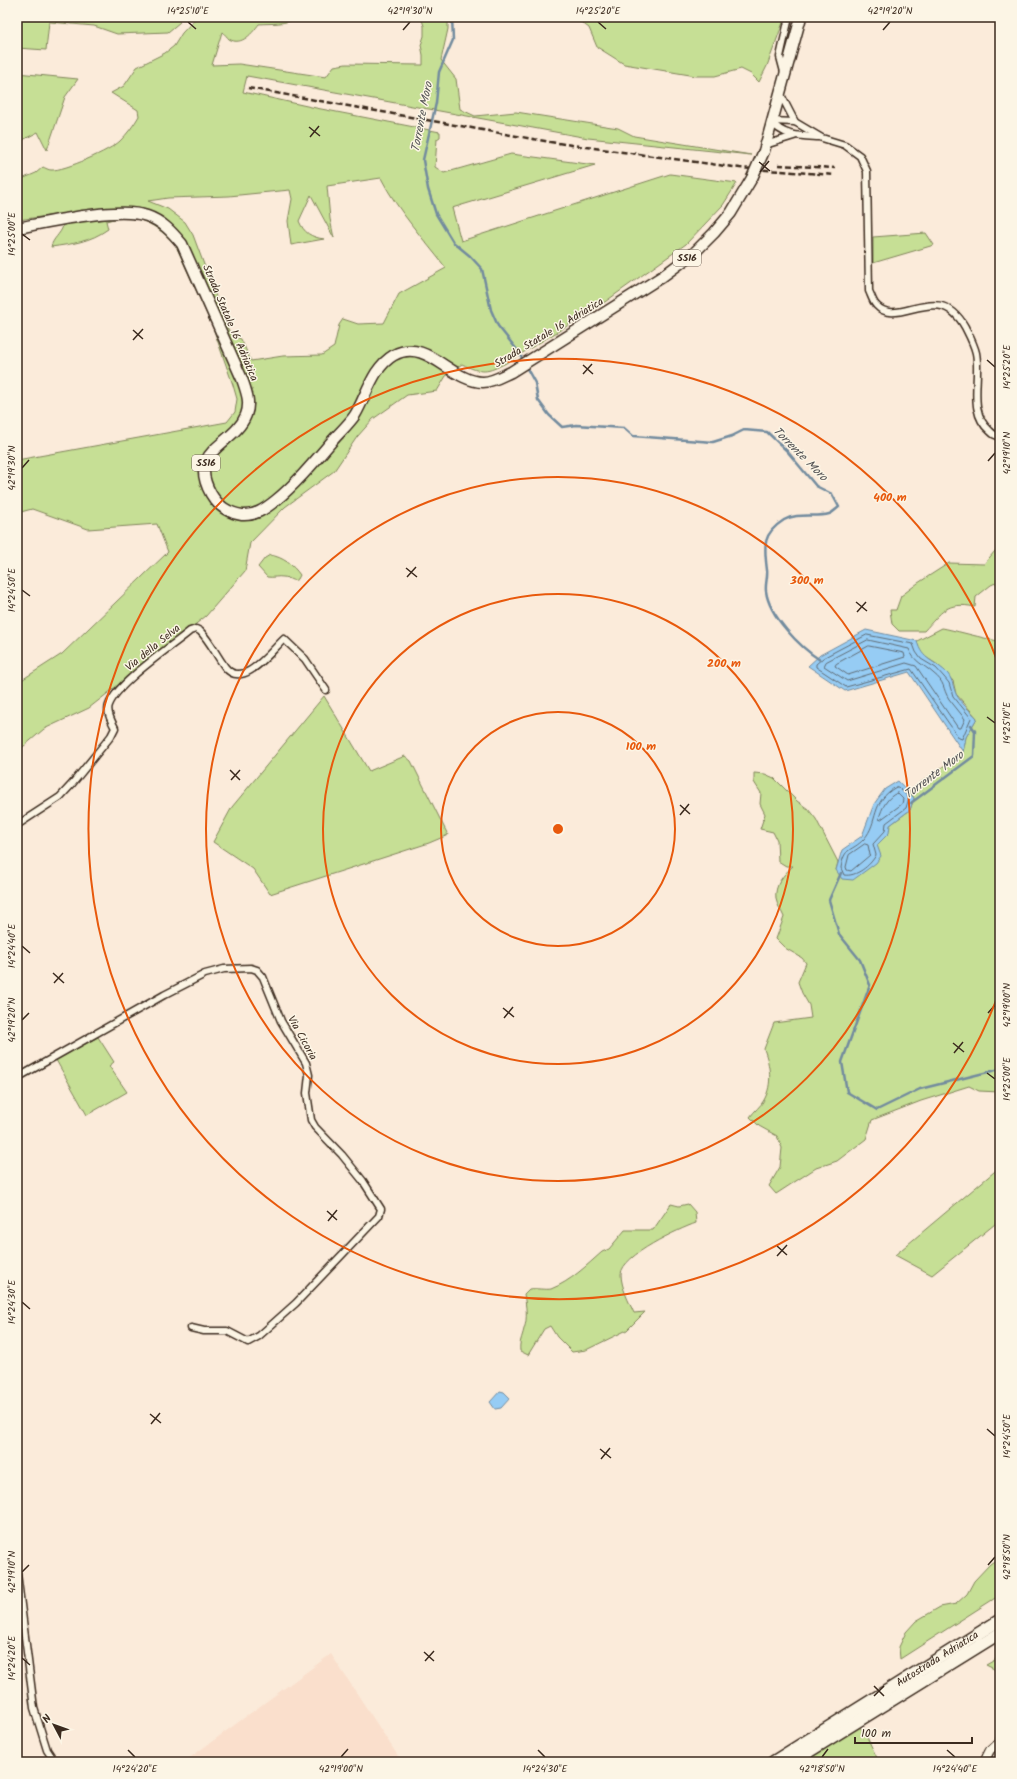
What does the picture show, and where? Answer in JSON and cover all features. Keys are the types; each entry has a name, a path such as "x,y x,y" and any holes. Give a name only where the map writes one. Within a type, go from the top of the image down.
{"highway":[{"name":"Autostrada Adriatica","path":"773,1762 1000,1620"},
{"name":"Autostrada Adriatica","path":"792,1762 1000,1633"}],"main road":[{"name":"SS16","path":"780,91 799,18"},
{"name":"Strada Statale 16 Adriatica","path":"17,228 102,214 127,213 146,216 161,223 172,232 182,244 242,380 249,402 248,409 242,423 213,450 208,457 204,475 206,484 212,496 220,506 233,513 245,515 255,514 287,492 354,416 377,370 392,356 400,352 420,352 471,380 482,382 492,381 511,372 600,317 663,276 694,253 731,213 752,178 764,148 780,91"}],"street":[{"path":"784,72 780,57 789,17"},
{"path":"780,91 795,122"},
{"path":"772,121 795,122 822,138"},
{"path":"772,121 777,128 796,136 822,138 845,145 860,156 867,171 869,291 876,306 888,311 901,312 932,304 945,306 961,320 976,353 976,407 983,425 996,436 1000,436"},
{"path":"764,148 796,136"},
{"name":"Via della Selva","path":"17,825 60,797 72,784 111,736 115,728 108,710 114,696 133,677 190,631 196,629 200,631 230,672 240,674 247,673 254,668 284,639 305,658 326,690"},
{"name":"Via Cicoria","path":"17,1078 164,995 206,974 224,969 242,967 257,970 263,977 281,1021 306,1063 309,1075 307,1093 311,1120 363,1181 381,1209 379,1216 322,1276 296,1303 259,1336 248,1342 227,1331 204,1332 191,1328"},
{"path":"17,1573 34,1708 47,1750 54,1762"},
{"path":"984,1762 990,1750 1000,1741"}],"shaded area":[{"path":"331,1654 402,1762 184,1762"}],"green space":[{"path":"17,17 177,17 180,22 168,32 117,34 94,26 49,22 46,50 17,48"},
{"path":"197,17 296,17 293,20 279,23 259,24 247,38 243,40 234,41 229,39 222,32 212,65 239,64 326,77 334,66 346,64 423,65 421,45 424,36 424,26 421,17 448,17 448,29 441,60 456,79 460,109 475,116 516,112 618,128 634,136 751,155 588,138 247,76 243,92 440,132 440,137 437,139 435,167 444,173 511,154 595,165 452,208 461,241 670,174 737,183 723,205 686,244 595,309 494,369 480,371 462,364 446,376 437,391 407,395 373,419 357,437 334,471 285,507 250,543 245,571 206,616 89,708 44,729 17,752 17,683 62,654 168,552 157,524 88,529 32,509 17,513 17,460 227,422 235,412 237,399 213,328 176,246 169,238 145,222 127,218 106,221 108,229 88,240 51,247 53,241 63,226 56,215 17,220 17,181 36,173 43,167 50,170 76,164 115,145 120,141 139,116 138,110 111,93 124,86 137,67 165,53 174,46 182,33","holes":["381,178 403,214 446,268 399,294 384,323 358,324 343,319 339,325 334,347 322,355 283,356 251,361 241,339 233,336 228,329 193,235 185,222 168,209 148,201 168,198 229,196 290,190 292,199 288,221 291,245 324,239 308,234 303,229 299,221 311,195 334,238 330,219 327,186"]},
{"path":"574,17 785,17 767,66 759,82 751,74 741,69 715,76 696,76 624,64 597,47 589,28"},
{"path":"17,73 78,79 65,97 47,150 38,132 17,143"},
{"path":"926,233 934,245 873,263 873,237"},
{"path":"1000,548 1000,581 991,585 976,597 975,607 951,607 940,613 924,631 899,631 892,624 890,610 896,610 901,596 918,583 949,563 984,564 995,551"},
{"path":"270,555 291,565 300,575 298,579 292,580 285,577 267,577 258,567 265,558"},
{"path":"942,628 1000,641 1000,1094 999,1092 979,1091 969,1086 921,1101 872,1120 866,1139 837,1161 816,1168 776,1194 769,1186 780,1167 782,1148 777,1136 759,1126 750,1117 763,1102 769,1088 770,1074 764,1049 774,1023 811,1018 809,1005 798,982 806,963 802,958 785,948 776,939 784,917 776,899 777,889 783,876 793,866 786,866 778,861 777,840 773,832 760,829 765,814 760,804 761,793 754,782 754,773 765,774 774,778 797,801 808,809 816,819 838,862 836,870 877,845 883,839 890,825 910,810 914,798 909,791 963,752 966,737 977,718 956,694 953,681 938,665 919,651 917,641"},
{"path":"324,696 369,771 405,756 411,761 448,835 429,843 270,894 253,869 213,842 232,807"},
{"path":"98,1037 114,1062 109,1066 127,1092 87,1115 56,1060"},
{"path":"1000,1167 1000,1220 932,1275 895,1255"},
{"path":"671,1204 679,1206 688,1204 695,1212 696,1223 652,1244 631,1259 624,1267 621,1274 622,1284 634,1313 645,1312 627,1330 586,1350 572,1352 557,1337 550,1326 544,1329 528,1355 520,1351 520,1342 526,1316 524,1294 529,1289 551,1289 565,1282 602,1252 609,1249 625,1230 653,1230"},
{"path":"1000,1557 1000,1595 900,1659 899,1647 906,1632 916,1621 940,1607 956,1604 967,1594 974,1581 990,1564"},
{"path":"1000,1657 1000,1672 986,1665"},
{"path":"858,1726 864,1731 879,1762 800,1762"}],"water":[{"path":"866,630 917,641 922,653 948,674 956,694 977,718 966,737 963,752 909,672 845,691 808,666 820,655"},
{"path":"898,781 914,798 910,810 890,825 889,833 877,845 881,856 876,863 853,880 842,879 836,870 842,850 862,836 874,804 885,789"},
{"path":"500,1391 504,1392 510,1398 501,1408 495,1409 490,1402"}],"waterway":[{"name":"Torrente Moro","path":"452,17 453,40 439,72 436,103 423,160 428,189 436,214 453,242 470,256 482,269 491,310 498,326 518,351 523,360"},
{"name":"Torrente Moro","path":"525,365 535,383 538,400 549,415 562,427 576,425 624,428 633,436 713,442 732,436 744,430 767,432 787,451 816,486 832,494 839,507 833,512 824,515 795,516 784,520 772,530 768,536 765,547 767,573 766,591 768,601 779,620 787,630 795,639 820,660"},
{"name":"Torrente Moro","path":"911,803 974,756 975,731 971,725"},
{"name":"Torrente Moro","path":"841,873 829,900 839,934 860,960 870,985 842,1062 847,1092 877,1110 920,1089 1000,1069"}],"railway":[{"path":"248,88 550,142 740,168 835,175"},
{"path":"778,165 835,168"}]}
